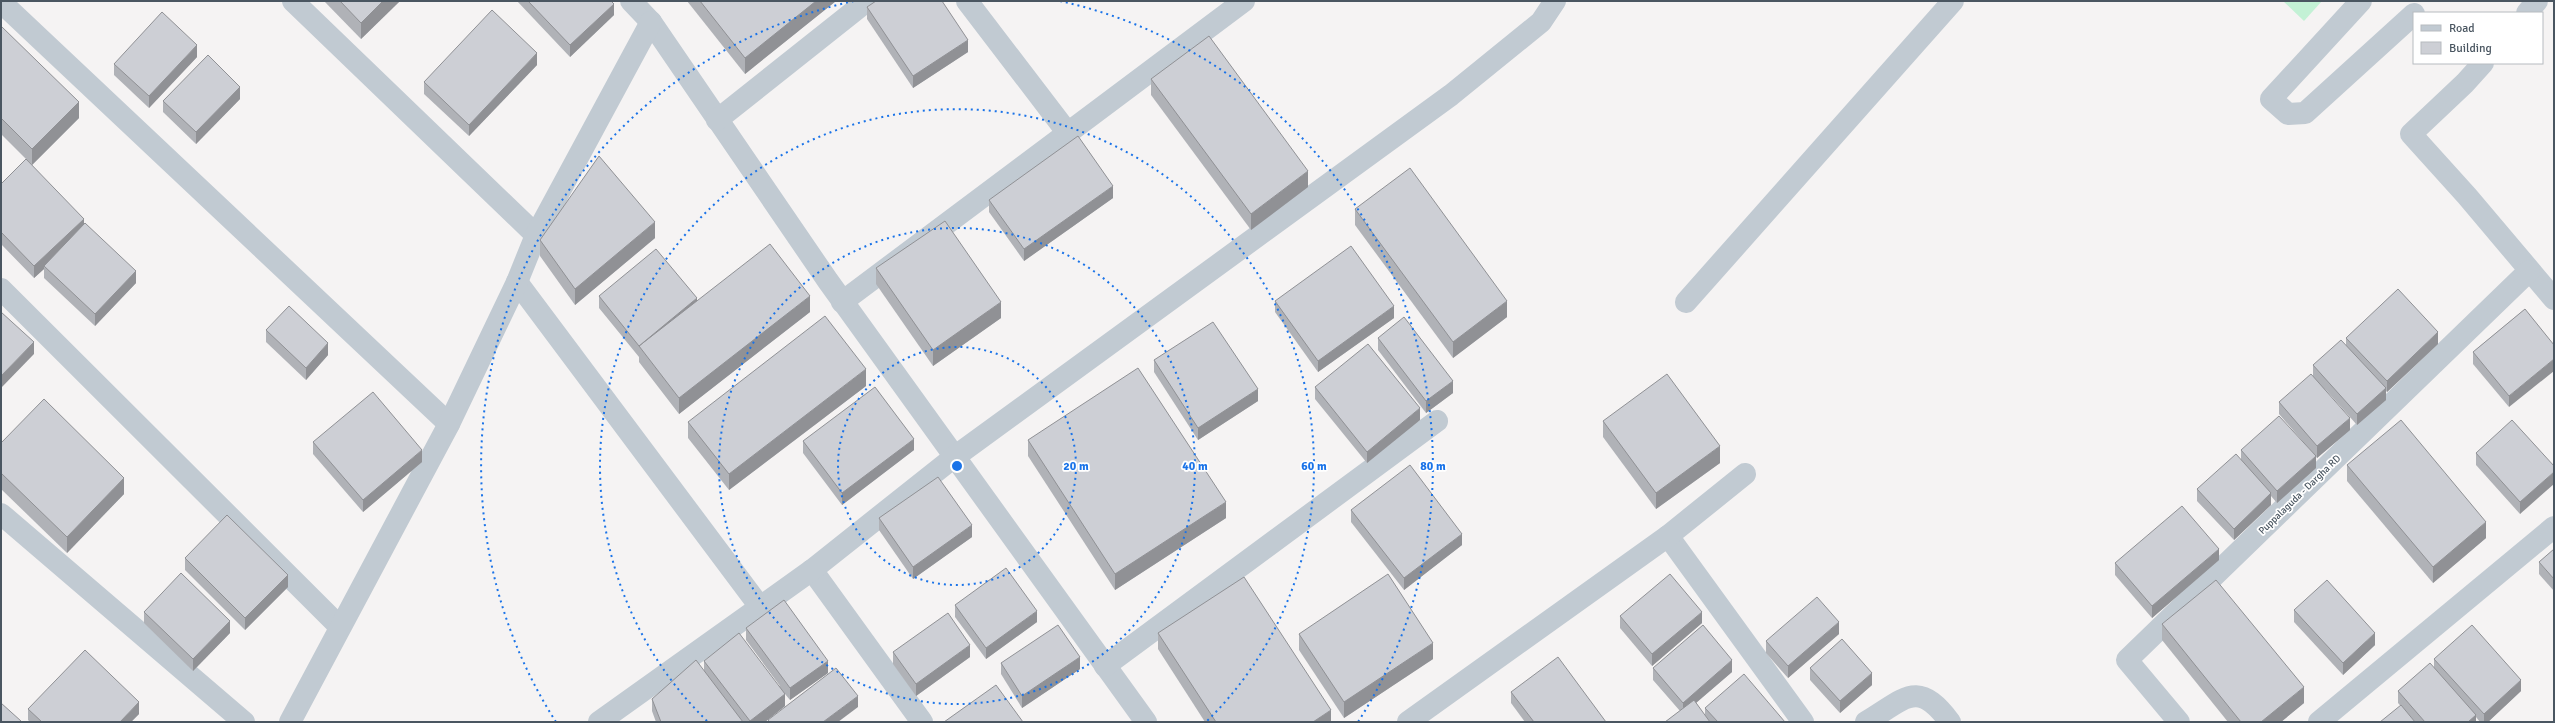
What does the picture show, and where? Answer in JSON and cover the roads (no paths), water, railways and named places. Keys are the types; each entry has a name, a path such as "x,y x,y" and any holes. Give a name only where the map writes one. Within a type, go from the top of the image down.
{"street":[{"path":"293,1 536,235"},
{"path":"631,1 651,22 842,302 953,458 1146,722"},
{"path":"717,120 867,1"},
{"path":"967,1 1067,132"},
{"path":"842,302 1067,132 1244,1"},
{"path":"599,722 812,570 953,458 1450,94 1541,22 1555,1"},
{"path":"1686,302 1953,1"},
{"path":"2361,1 2271,99 2288,114 2305,113 2413,16"},
{"path":"2417,12 2428,1"},
{"path":"2528,12 2537,1"},
{"path":"1,2 449,424"},
{"path":"290,722 449,424 517,282 536,235 651,22"},
{"path":"2482,64 2465,83 2411,134 2467,196 2554,300"},
{"name":"Puppalaguda - Dargha RD","path":"2179,722 2127,660 2529,271"},
{"path":"517,282 760,607"},
{"path":"1,289 340,627"},
{"path":"1105,666 1437,421"},
{"path":"1408,722 1668,536 1745,474"},
{"path":"1,514 244,722"},
{"path":"2319,722 2554,527"},
{"path":"1668,536 1803,722"},
{"path":"812,570 922,722"},
{"path":"1866,722 1911,696 1924,696 1940,709 1950,722"}]}
